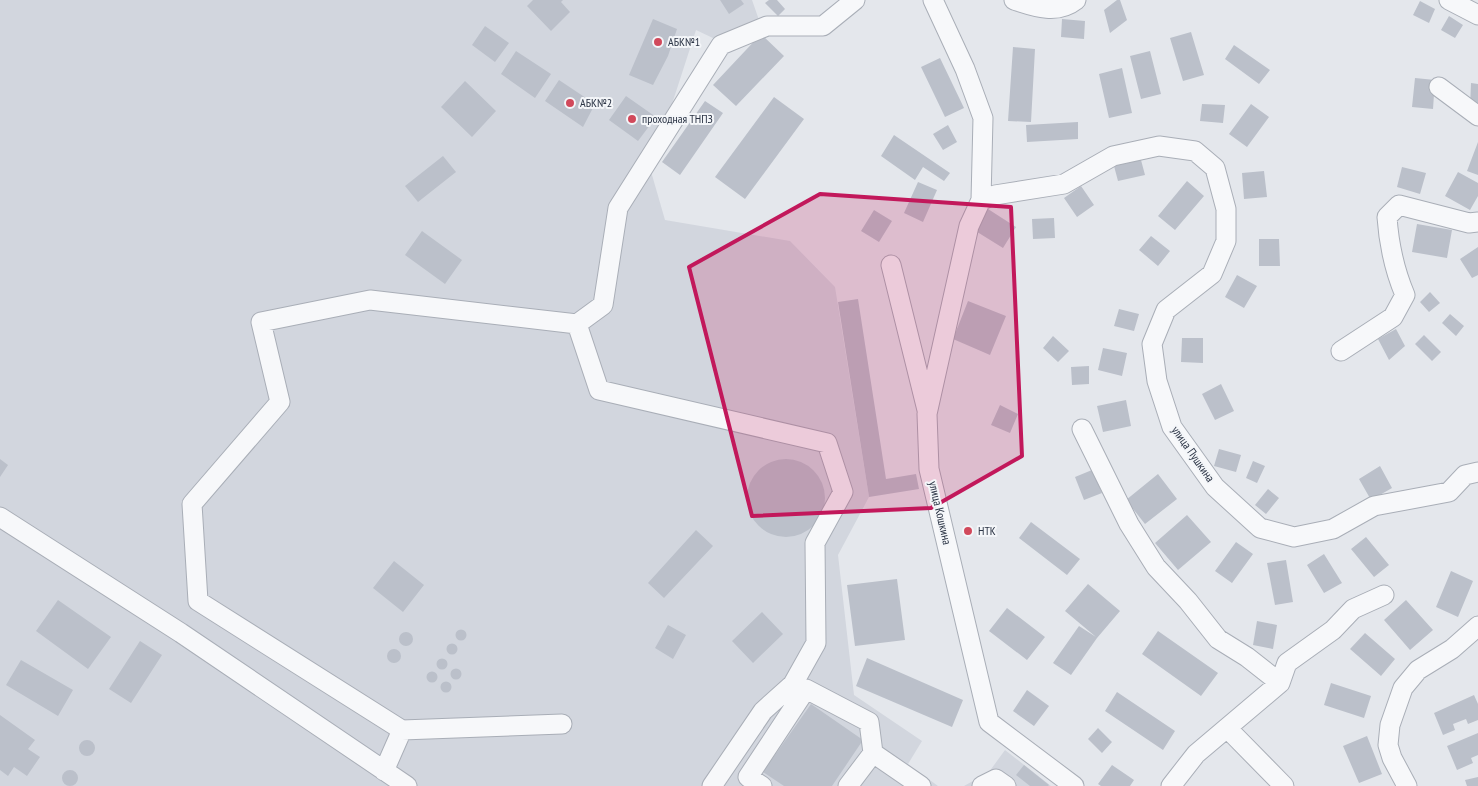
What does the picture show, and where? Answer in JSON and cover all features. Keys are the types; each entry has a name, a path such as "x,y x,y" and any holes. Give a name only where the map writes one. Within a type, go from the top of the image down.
{"street":[{"path":"562,724 402,730 198,601 192,504 280,402 262,322 370,300 577,324 603,305 618,208 722,45 767,26 823,26 855,0"},
{"path":"933,0 965,69 983,118 981,200"},
{"path":"1014,0 1040,9 1068,6 1076,0"},
{"path":"1449,0 1478,15"},
{"path":"1439,87 1478,116"},
{"name":"улица Пушкина","path":"981,200 995,195 1064,184 1113,156 1159,146 1196,152 1215,168 1226,209 1226,241 1212,274 1166,310 1152,344 1157,381 1172,427 1216,487 1260,528 1294,537 1333,529 1374,506 1449,492 1464,476 1478,472"},
{"name":"улица Кошкина","path":"981,200 969,226 927,414 929,469 989,722 1074,786"},
{"path":"1341,351 1393,317 1405,295 1394,269 1388,241 1387,217 1399,205 1469,223 1478,222"},
{"path":"891,265 927,414"},
{"path":"577,324 599,390 828,444 843,492 815,543 816,644 793,684 763,711 712,786"},
{"path":"1082,429 1129,524 1156,567 1188,601 1218,639 1247,657 1280,682"},
{"path":"0,517 181,633 407,786"},
{"path":"1171,786 1196,754 1280,682 1287,663 1333,630 1352,610 1384,595"},
{"path":"1407,786 1392,758 1388,745 1392,717 1403,688 1418,670 1452,648 1478,626"},
{"path":"762,786 748,777 806,689 869,722 873,753 848,786"},
{"path":"1227,728 1284,786"},
{"path":"384,771 402,730"},
{"path":"873,753 921,786"},
{"path":"982,786 996,779 1006,786"}],"highlighted area":[{"path":"820,194 1011,207 1022,456 931,508 752,516 689,267"}],"shaded area":[{"path":"0,0 752,0 759,20 715,39 696,30 672,104 685,118 650,168 665,220 790,241 835,287 869,497 838,555 854,695 922,741 908,764 938,786 0,786"},
{"path":"1005,750 1051,786 964,786 989,772"}],"building":[{"path":"533,0 563,0 561,2 570,12 551,31 527,6"},
{"path":"720,0 741,0 744,4 729,14"},
{"path":"769,0 777,0 785,9 778,16 765,3"},
{"path":"1117,0 1120,0 1127,20 1110,33 1104,10"},
{"path":"1420,1 1435,9 1429,23 1413,15"},
{"path":"1449,16 1463,25 1455,38 1441,30"},
{"name":"АБК№1","path":"653,19 677,29 668,56 653,85 629,75"},
{"path":"1062,19 1085,21 1084,39 1061,37"},
{"path":"485,26 509,43 495,62 472,45"},
{"path":"1191,32 1204,75 1183,81 1170,38"},
{"path":"761,34 784,56 736,106 713,85"},
{"path":"1234,45 1270,70 1259,84 1225,59"},
{"path":"1013,47 1035,49 1031,122 1008,121"},
{"path":"516,51 551,74 535,98 501,74"},
{"path":"1150,51 1161,94 1141,99 1130,56"},
{"path":"940,58 964,108 945,117 921,67"},
{"path":"1122,68 1132,113 1109,118 1099,74"},
{"path":"1415,78 1435,80 1433,109 1412,107"},
{"name":"АБК№2","path":"559,80 595,104 583,127 545,101"},
{"path":"465,81 496,111 472,137 441,107"},
{"path":"1471,83 1478,84 1478,108 1470,108"},
{"name":"проходная ТНПЗ","path":"626,96 656,117 638,141 609,120"},
{"path":"774,97 804,119 745,199 715,177"},
{"path":"705,101 723,113 680,175 662,162"},
{"path":"1202,104 1225,105 1223,123 1200,121"},
{"path":"1251,104 1269,117 1247,147 1229,134"},
{"path":"1078,122 1078,139 1027,142 1026,125"},
{"path":"948,125 957,142 943,150 933,134"},
{"path":"894,135 950,173 944,181 923,167 915,180 881,156"},
{"path":"1478,142 1478,175 1467,171"},
{"path":"443,156 456,172 418,202 405,186"},
{"path":"1141,160 1145,175 1118,181 1114,166"},
{"path":"1402,167 1426,173 1420,194 1397,187"},
{"path":"1264,171 1267,197 1244,199 1242,173"},
{"path":"1458,172 1478,183 1478,196 1470,210 1445,196"},
{"path":"1187,181 1204,196 1175,230 1158,216"},
{"path":"918,182 937,190 923,222 904,213"},
{"path":"1081,186 1094,205 1077,217 1064,198"},
{"path":"988,209 1016,227 1003,248 974,230"},
{"path":"874,210 892,221 879,242 861,231"},
{"path":"1054,218 1055,238 1033,239 1032,219"},
{"path":"1417,224 1452,230 1447,258 1412,252"},
{"path":"422,231 462,260 445,284 405,255"},
{"path":"1151,236 1170,251 1158,266 1139,250"},
{"path":"1259,239 1279,239 1280,266 1259,266"},
{"path":"1478,247 1478,275 1472,278 1460,259"},
{"path":"1237,275 1257,286 1244,308 1225,297"},
{"path":"1430,292 1440,303 1429,312 1420,302"},
{"path":"858,299 886,479 916,474 919,489 869,497 838,302"},
{"path":"968,301 1006,316 990,355 953,339"},
{"path":"1119,309 1139,314 1134,331 1114,326"},
{"path":"1450,314 1464,326 1456,336 1442,323"},
{"path":"1396,329 1405,346 1389,360 1378,339"},
{"path":"1424,335 1441,352 1432,361 1415,344"},
{"path":"1053,336 1069,351 1058,362 1043,348"},
{"path":"1182,338 1203,338 1203,363 1181,362"},
{"path":"1103,348 1127,353 1122,376 1098,370"},
{"path":"1089,366 1089,384 1072,385 1071,367"},
{"path":"1221,384 1234,411 1215,420 1202,394"},
{"path":"1126,400 1131,426 1103,432 1097,406"},
{"path":"1000,405 1018,414 1010,433 991,425"},
{"path":"1219,449 1241,455 1236,472 1214,466"},
{"path":"0,459 8,465 0,477"},
{"path":"778,459 794,459 808,465 819,476 825,490 825,506 819,520 808,531 794,537 778,537 764,531 753,520 747,506 747,490 753,476 764,465"},
{"path":"1253,461 1265,466 1257,483 1246,478"},
{"path":"1380,466 1392,488 1371,500 1359,479"},
{"path":"1092,470 1102,493 1084,500 1075,477"},
{"path":"1158,474 1177,499 1145,524 1126,500"},
{"path":"1268,489 1279,498 1266,514 1255,505"},
{"path":"1187,515 1211,542 1178,570 1155,543"},
{"path":"1031,522 1080,559 1067,575 1019,538"},
{"path":"696,530 713,546 664,598 648,583"},
{"path":"1366,537 1389,565 1374,577 1351,549"},
{"path":"1236,542 1253,554 1232,583 1215,571"},
{"path":"1324,554 1342,583 1324,593 1307,565"},
{"path":"1286,560 1293,602 1275,605 1267,563"},
{"path":"394,561 424,585 403,612 373,588"},
{"path":"1451,571 1473,581 1458,617 1436,607"},
{"path":"897,579 905,640 855,646 847,585"},
{"path":"1088,584 1120,611 1097,638 1071,675 1053,663 1079,626 1096,637 1065,611"},
{"path":"58,600 111,637 88,669 36,631"},
{"path":"1406,600 1433,630 1410,650 1384,620"},
{"path":"1007,608 1045,637 1027,660 989,631"},
{"path":"762,612 783,634 753,663 732,641"},
{"path":"1257,621 1277,625 1273,649 1253,645"},
{"path":"668,625 686,635 673,659 655,648"},
{"path":"461,629 467,635 461,641 455,635"},
{"path":"1158,631 1218,673 1201,696 1142,654"},
{"path":"403,632 409,632 413,639 409,646 403,646 399,642 399,636"},
{"path":"1365,633 1395,659 1381,676 1350,649"},
{"path":"140,641 162,655 131,703 109,689"},
{"path":"452,643 458,649 452,655 446,649"},
{"path":"391,649 397,649 401,656 397,663 391,663 387,659 387,653"},
{"path":"442,658 448,664 442,670 436,664"},
{"path":"867,658 963,700 952,727 856,686"},
{"path":"21,660 73,690 58,716 6,685"},
{"path":"456,668 462,674 456,680 450,674"},
{"path":"432,671 438,677 432,683 426,677"},
{"path":"446,681 452,687 446,693 440,687"},
{"path":"1331,683 1371,696 1364,718 1324,705"},
{"path":"1027,690 1049,706 1034,726 1013,711"},
{"path":"1117,692 1175,731 1163,750 1105,711"},
{"path":"1474,695 1478,704 1478,720 1468,724 1466,719 1453,724 1455,730 1443,735 1434,713"},
{"path":"811,704 863,740 832,786 784,786 763,772"},
{"path":"0,715 35,740 28,749 40,757 27,776 14,767 8,776 0,770"},
{"path":"1098,728 1112,742 1102,753 1088,739"},
{"path":"1478,733 1478,755 1471,758 1473,763 1457,770 1447,746"},
{"path":"1367,736 1382,774 1359,783 1343,746"},
{"path":"84,740 90,740 95,745 93,754 84,756 79,751 79,745"},
{"path":"1024,765 1049,785 1030,786 1016,775"},
{"path":"1112,765 1134,780 1130,786 1101,786 1098,784"},
{"path":"70,770 76,772 78,778 76,784 70,786 64,784 62,778 64,772"},
{"path":"1478,777 1478,786 1467,786 1465,780"}],"place":[{"name":"АБК№1","path":"658,42"},
{"name":"АБК№2","path":"570,103"},
{"name":"проходная ТНПЗ","path":"632,119"},
{"name":"НТК","path":"968,531"}]}
